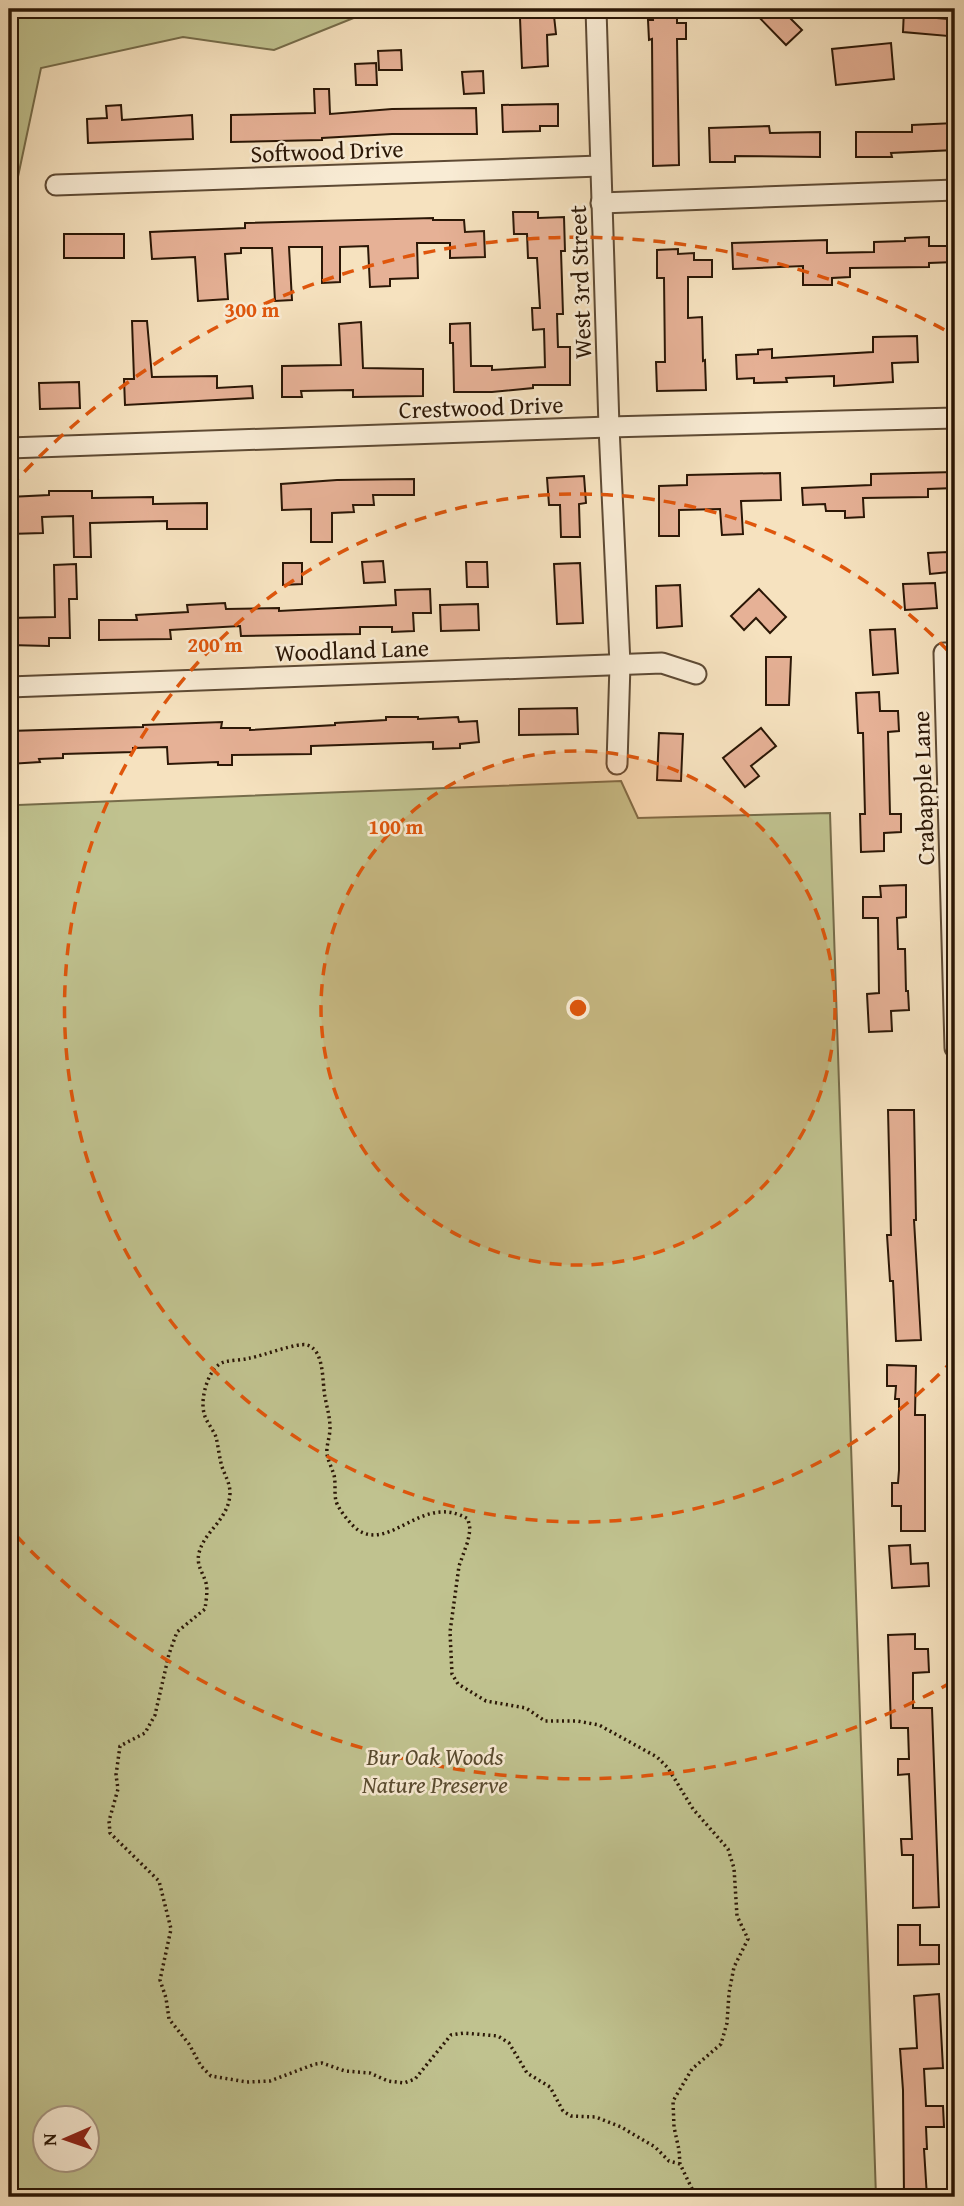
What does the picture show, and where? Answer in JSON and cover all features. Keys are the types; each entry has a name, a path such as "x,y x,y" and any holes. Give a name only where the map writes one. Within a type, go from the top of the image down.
{"street":[{"name":"West 3rd Street","path":"596,9 609,427 620,664 617,764"},
{"name":"Softwood Drive","path":"56,185 600,166"},
{"path":"601,203 955,190"},
{"name":"Crestwood Drive","path":"9,448 955,418"},
{"name":"Crabapple Lane","path":"950,653 955,1048"},
{"name":"Woodland Lane","path":"9,687 662,663 696,674"}],"path":[{"path":"680,2164 669,2161 655,2147 621,2127 596,2117 571,2116 563,2111 550,2087 527,2073 509,2043 498,2036 457,2033 446,2040 415,2079 404,2083 388,2081 370,2073 345,2071 322,2063 270,2081 247,2082 211,2076 201,2066 190,2044 169,2019 160,1980 172,1929 159,1881 110,1832 108,1821 118,1789 116,1774 120,1746 145,1733 155,1715 172,1642 177,1632 205,1609 206,1583 199,1568 198,1554 219,1523 230,1496 230,1485 221,1465 217,1439 204,1413 206,1388 211,1376 223,1362 304,1344 310,1346 321,1365 325,1397 330,1410 331,1432 327,1452 337,1492 336,1502 351,1522 368,1534 391,1531 431,1513 449,1511 468,1519 471,1529 459,1566 450,1632 452,1674 458,1684 486,1701 526,1708 545,1721 588,1722 599,1725 657,1757 668,1768 693,1809 728,1849 734,1868 737,1916 748,1939 734,1967 727,2023 721,2044 692,2070 673,2101 680,2164 696,2197"}],"green space":[{"path":"9,9 371,11 274,50 183,37 41,68 9,219"},
{"name":"Bur Oak Woods Nature Preserve","path":"621,781 638,818 830,813 876,2197 9,2197 9,801 18,805"}],"building":[{"path":"652,9 677,9 677,23 686,23 686,39 677,39 679,165 653,166 652,39 649,40 648,20 653,20"},
{"path":"751,9 781,9 802,30 786,45"},
{"path":"904,9 925,9 925,17 949,19 948,36 903,32"},
{"path":"554,16 556,34 547,35 548,66 522,68 520,18"},
{"path":"891,43 894,79 836,85 832,49"},
{"path":"401,50 402,70 379,70 378,51"},
{"path":"376,63 377,85 356,85 355,64"},
{"path":"483,71 484,93 464,94 462,72"},
{"path":"314,89 329,89 330,114 392,109 476,108 477,134 392,134 322,140 231,142 231,115 315,113"},
{"path":"558,104 558,126 540,126 540,131 503,132 502,105"},
{"path":"121,105 122,120 192,115 193,139 88,143 87,119 107,118 106,106"},
{"path":"955,123 955,150 891,153 892,157 856,157 856,132 912,132 912,125"},
{"path":"769,126 770,133 820,132 820,157 735,156 735,162 710,162 709,128"},
{"path":"513,212 538,212 538,218 564,217 565,251 561,251 563,314 557,314 558,347 570,347 570,385 533,385 533,388 492,392 454,392 450,324 470,323 471,366 492,366 492,370 545,367 544,329 533,330 532,308 540,308 537,258 528,258 527,234 514,234"},
{"path":"433,218 464,220 465,232 484,231 485,257 450,258 450,243 417,243 418,278 390,279 390,286 370,287 368,246 340,247 340,282 322,283 322,247 289,247 292,300 275,301 272,248 241,248 241,253 225,254 228,299 198,301 195,257 152,259 150,232 245,228 245,223"},
{"path":"64,234 124,234 124,258 64,258"},
{"path":"929,237 929,246 955,246 955,262 929,263 929,267 850,268 850,277 832,278 832,285 803,285 803,266 733,269 732,243 827,240 827,253 874,252 874,242"},
{"path":"678,249 678,254 694,253 694,260 712,260 712,277 688,277 688,318 702,317 706,390 657,391 656,362 665,362 664,278 657,278 657,250"},
{"path":"132,321 147,321 152,377 217,376 217,388 252,386 253,398 125,405 124,379 134,379"},
{"path":"361,322 363,368 423,369 423,396 353,397 353,390 301,391 302,397 282,397 282,366 341,365 339,324"},
{"path":"917,336 918,362 892,363 893,382 834,386 834,376 786,378 787,382 754,383 754,378 737,379 736,355 758,354 758,350 772,349 772,358 873,352 873,337"},
{"path":"79,382 80,408 40,409 39,383"},
{"path":"955,472 955,488 928,489 928,497 863,498 864,517 845,518 845,511 826,511 825,504 803,505 802,488 871,485 871,474"},
{"path":"780,473 781,500 741,501 743,534 722,535 720,509 679,510 679,536 659,536 659,486 687,485 687,475"},
{"path":"584,476 586,503 579,504 580,537 561,537 560,505 549,505 547,478"},
{"path":"414,479 414,495 373,495 374,505 353,505 354,512 332,513 332,542 311,542 311,509 282,510 281,484"},
{"path":"49,491 92,491 92,498 153,497 153,504 207,503 207,529 167,529 167,521 90,523 91,557 74,557 73,516 42,517 43,533 9,534 9,497 49,495"},
{"path":"948,552 949,572 930,574 928,553"},
{"path":"383,561 385,582 364,583 362,562"},
{"path":"466,562 487,562 488,587 467,587"},
{"path":"283,563 302,563 302,584 283,585"},
{"path":"580,563 583,623 557,624 554,564"},
{"path":"76,564 77,599 69,599 70,638 49,638 49,646 9,645 9,618 55,617 54,565"},
{"path":"935,583 937,608 905,610 903,584"},
{"path":"680,585 682,626 657,628 656,586"},
{"path":"430,589 431,613 413,613 414,631 392,632 392,627 360,627 360,634 241,636 240,626 170,630 171,639 99,640 99,620 137,620 136,615 188,612 187,605 225,603 226,609 279,608 279,611 396,605 395,590"},
{"path":"759,589 786,617 770,633 756,618 744,630 731,616"},
{"path":"478,604 479,630 441,631 440,605"},
{"path":"895,629 898,673 873,675 870,630"},
{"path":"766,657 791,657 789,705 766,705"},
{"path":"879,692 880,711 898,711 899,731 888,732 890,814 901,814 901,832 884,833 884,851 861,852 860,814 865,814 863,733 858,733 856,693"},
{"path":"577,708 578,734 519,735 519,709"},
{"path":"386,717 458,717 459,722 477,721 479,742 460,744 460,748 433,749 433,742 311,746 311,754 232,755 232,765 218,765 218,762 168,764 167,747 133,748 133,752 63,754 63,758 9,764 9,731 222,722 221,728 250,730 335,725 386,720"},
{"path":"761,728 776,746 751,766 759,776 745,787 723,758"},
{"path":"659,733 683,734 681,781 657,780"},
{"path":"906,885 906,917 897,918 898,949 905,949 909,1010 891,1011 892,1031 869,1032 867,994 879,993 878,918 863,918 863,897 881,897 880,886"},
{"path":"888,1110 914,1110 914,1220 921,1340 896,1341 887,1235 891,1235"},
{"path":"887,1365 916,1366 915,1415 925,1415 925,1531 901,1531 901,1506 892,1506 892,1483 898,1483 899,1470 899,1399 895,1399 896,1386 887,1386"},
{"path":"910,1545 911,1564 928,1563 929,1586 892,1588 889,1546"},
{"path":"915,1634 915,1649 928,1649 929,1672 913,1673 913,1708 932,1708 939,1907 913,1908 913,1855 902,1855 901,1839 912,1839 909,1774 898,1775 898,1759 909,1759 908,1728 891,1728 888,1635"},
{"path":"898,1925 920,1925 920,1945 939,1945 939,1964 898,1965"},
{"path":"939,1994 943,2068 924,2069 926,2106 943,2106 944,2127 926,2127 927,2149 924,2149 927,2197 904,2197 900,2049 917,2048 914,1996"}]}
